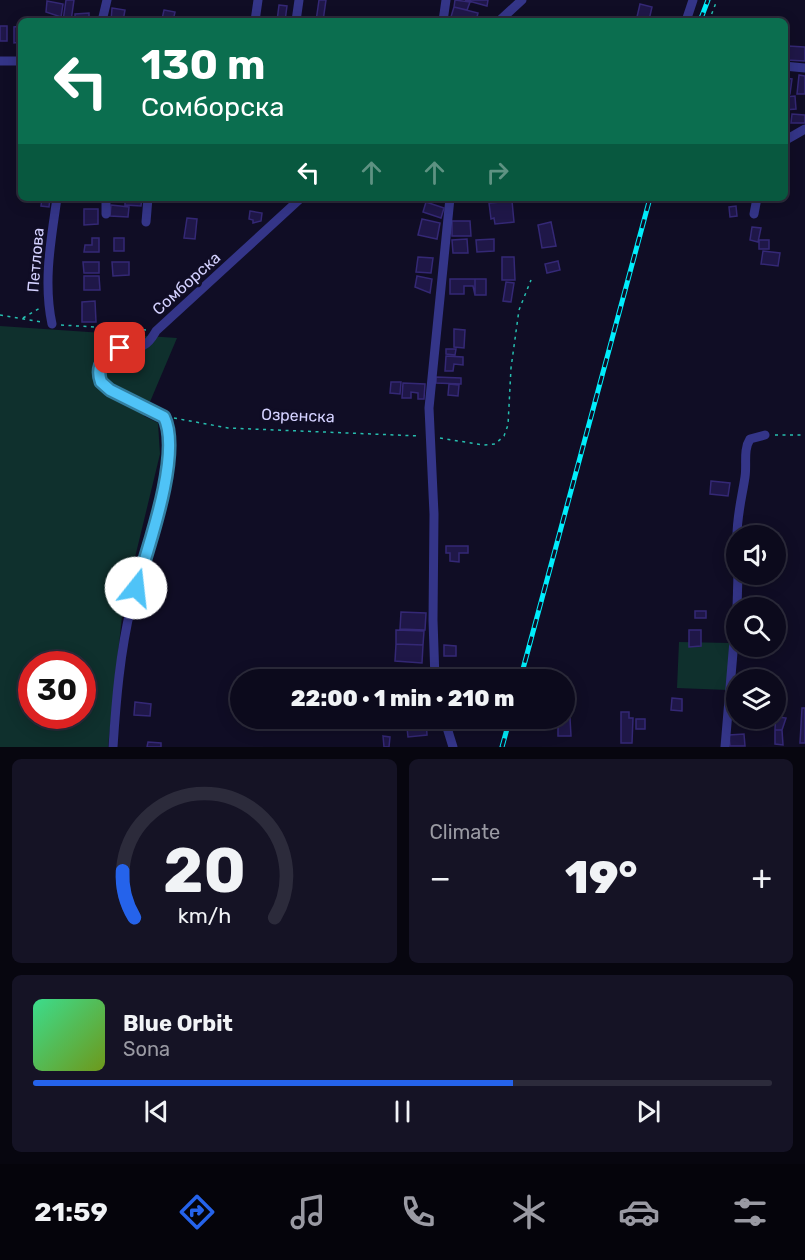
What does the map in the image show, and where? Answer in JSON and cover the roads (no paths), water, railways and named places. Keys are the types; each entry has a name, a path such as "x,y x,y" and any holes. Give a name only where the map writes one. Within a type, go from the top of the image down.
{"street":[{"path":"103,18 107,0"},
{"path":"255,18 258,0"},
{"path":"296,18 299,0"},
{"path":"443,18 446,0"},
{"path":"502,18 522,0"},
{"path":"687,18 693,0"},
{"path":"0,61 18,61"},
{"path":"788,66 805,68"},
{"path":"788,139 805,129"},
{"name":"Петлова","path":"52,324 47,301 49,256 57,201"},
{"path":"106,201 106,214"},
{"path":"146,222 148,201"},
{"name":"Сомборска","path":"113,747 115,710 130,608 153,528 171,453 171,439 164,417 110,390 101,382 100,363 106,356 120,348 145,344 156,331 298,201"},
{"path":"435,669 429,408 450,201"},
{"path":"754,214 756,201"},
{"path":"737,525 737,513 745,475 746,445 750,439 765,435"},
{"path":"726,747 733,657"},
{"path":"447,729 453,747"}],"railway":[{"path":"701,18 708,0"},
{"path":"523,669 649,201"},
{"path":"502,747 507,729"}]}
